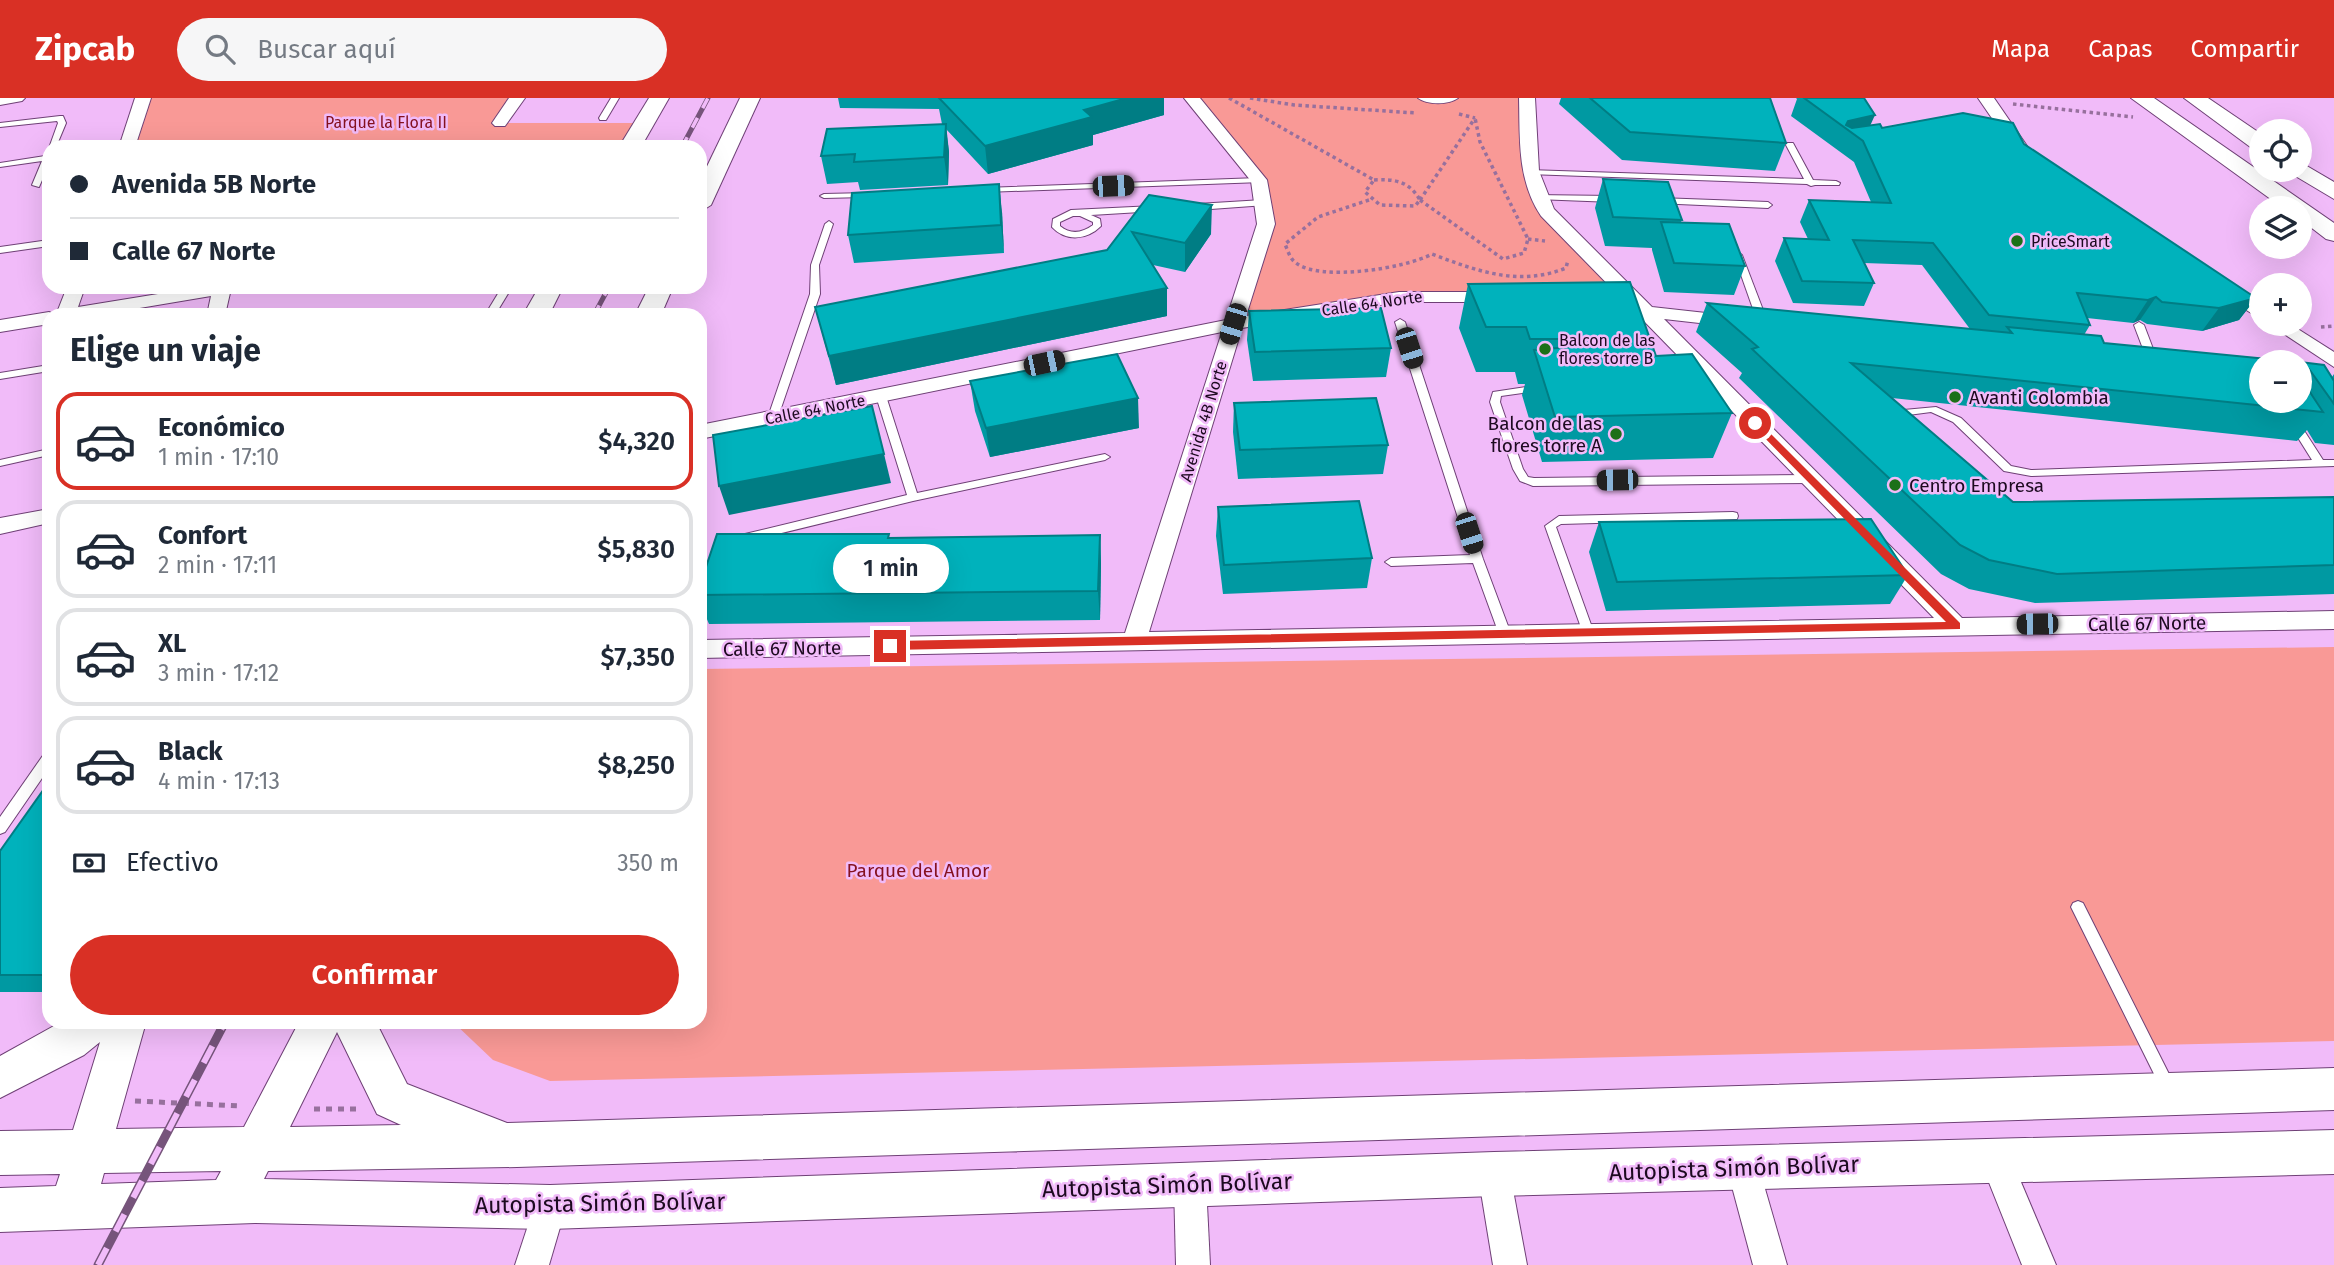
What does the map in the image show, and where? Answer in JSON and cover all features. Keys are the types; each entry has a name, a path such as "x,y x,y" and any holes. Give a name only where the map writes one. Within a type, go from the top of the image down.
{"main road":[{"path":"634,140 659,98"},
{"path":"707,190 750,98"},
{"path":"2194,98 2249,136"},
{"path":"2138,108 2278,196"},
{"path":"2312,177 2334,192"},
{"path":"2312,218 2334,234"},
{"path":"0,1078 69,1041 84,1029"},
{"path":"73,1205 123,1029"},
{"path":"229,1201 317,1029"},
{"path":"357,1029 392,1099 429,1116 517,1144"},
{"path":"0,1153 517,1144 2334,1089"},
{"name":"Autopista Simón Bolívar","path":"0,1210 73,1205 229,1201 550,1207 1494,1174 2334,1152"}],"street":[{"path":"0,100 17,98"},
{"path":"129,140 143,98"},
{"path":"500,123 517,98"},
{"name":"Avenida 4B Norte","path":"1134,641 1266,224 1259,180 1192,98"},
{"path":"1527,98 1528,172 1536,197 1547,212 1956,626"},
{"path":"1424,106 1449,106"},
{"path":"1994,109 2018,144 2035,159"},
{"path":"2205,276 2249,305"},
{"path":"107,308 192,294"},
{"name":"Calle 64 Norte","path":"707,431 1233,324 1399,297 1514,299"},
{"path":"1594,307 1770,324"},
{"path":"0,326 42,319"},
{"path":"2297,336 2334,360"},
{"path":"2126,359 2160,363"},
{"path":"0,526 42,517"},
{"name":"Calle 67 Norte","path":"707,649 2334,620"},
{"path":"1996,1160 2039,1265"},
{"path":"1743,1168 1770,1265"},
{"path":"1494,1174 1510,1265"},
{"path":"1190,1184 1193,1265"},
{"path":"532,1265 550,1207"}],"lane":[{"path":"603,118 615,98"},
{"path":"0,125 60,118 62,123 55,140"},
{"path":"1790,145 1811,184"},
{"path":"0,165 42,158"},
{"path":"36,185 42,171"},
{"path":"1528,172 1836,183"},
{"path":"973,191 1259,180"},
{"path":"824,196 878,194"},
{"path":"1536,197 1623,199"},
{"path":"1650,200 1768,205"},
{"path":"1182,207 1263,203"},
{"path":"1071,213 1169,208"},
{"path":"773,417 815,294 816,265 829,224"},
{"path":"0,250 42,244"},
{"path":"1737,253 1770,324"},
{"path":"1400,322 1477,559 1505,634"},
{"path":"2138,326 2160,363"},
{"path":"0,376 42,369"},
{"path":"1554,387 1510,390 1497,394 1495,402 1518,468 1524,478 1533,482 1809,479"},
{"path":"881,396 913,497"},
{"path":"1900,424 1890,415 1931,409 1957,420 2008,469 2031,472 2318,461 2334,463"},
{"path":"2288,413 2318,461"},
{"path":"0,463 42,454"},
{"path":"727,542 913,497 1105,457"},
{"path":"1588,633 1550,526 1559,520 1733,516"},
{"path":"1391,562 1477,559"},
{"path":"0,828 42,768"},
{"path":"2078,907 2171,1093"}],"path":[{"path":"1230,98 1374,180 1397,179 1412,186 1420,200 1503,259 1524,253 1528,239 1480,142 1475,118"},
{"path":"1250,98 1294,105 1424,106"},
{"path":"1449,106 1475,118"},
{"path":"1994,109 2138,108"},
{"path":"1374,180 1365,192 1369,200 1379,205 1415,206 1475,118"},
{"path":"1369,200 1318,217 1285,244 1291,260 1301,267 1361,271 1424,262 1432,254 1484,274 1549,278 1566,268 1568,257"},
{"path":"1528,239 1556,243"},
{"path":"131,1101 243,1106"},
{"path":"302,1108 366,1110"}],"green space":[{"name":"Parque la Flora II","path":"143,98 517,98 501,123 645,123 634,140 129,140"},
{"path":"1192,98 1527,98 1536,197 1647,312 1431,295 1233,324 1266,224 1259,181"},
{"name":"Parque del Amor","path":"2334,647 2334,1041 550,1081 493,1060 460,1029 707,1029 707,669"}],"building":[{"path":"939,98 1127,98 1084,110 1092,117 985,146"},
{"path":"1590,98 1770,98 1786,143 1630,132"},
{"name":"PriceSmart","path":"1804,98 1864,98 1875,115 1848,121 1846,125 1852,128 1880,124 1882,128 1963,113 2013,123 2024,144 2249,293 2249,300 2219,308 2162,302 2156,297 2148,300 2077,293 2090,325 1989,315 1933,243 1853,240 1874,283 1802,281 1784,238 1829,240 1809,200 1891,203 1863,141"},
{"path":"946,124 944,157 854,162 855,154 821,156 827,129"},
{"path":"1603,179 1668,182 1682,220 1613,217"},
{"path":"999,184 1001,225 848,235 852,193"},
{"path":"1149,195 1212,205 1185,243 1132,232 1167,288 829,356 815,307 1107,250"},
{"path":"1661,222 1729,224 1745,266 1674,263"},
{"path":"1630,282 1656,356 1692,354 1732,413 1555,417 1534,350 1570,347 1572,339 1530,339 1526,327 1486,327 1468,284"},
{"path":"1707,303 2012,333 2007,327 2101,336 2104,343 2249,357 2249,404 1851,363 2013,502 2334,497 2334,565 2057,574 1989,560 1960,545 1752,349 1758,347"},
{"path":"1381,308 1391,348 1255,352 1249,311"},
{"path":"1117,354 1138,398 986,428 970,381"},
{"path":"2312,364 2324,365 2334,381 2334,404 2312,373"},
{"path":"2312,395 2323,412 2312,411"},
{"path":"1376,398 1388,445 1240,450 1234,403"},
{"path":"872,406 884,454 719,486 713,435"},
{"path":"1359,501 1372,558 1224,565 1218,507"},
{"path":"1871,519 1908,575 1617,582 1599,522"},
{"path":"717,534 889,534 888,538 1100,535 1098,591 707,595 707,564"},
{"path":"42,792 42,975 0,975 0,851"}],"railway":[{"path":"686,140 708,98"},
{"path":"598,308 605,294"},
{"path":"98,1265 221,1029"}],"place":[{"name":"PriceSmart","path":"2017,241"},
{"name":"Balcon de las flores torre B","path":"1545,349"},
{"name":"Avanti Colombia","path":"1955,397"},
{"name":"Balcon de las flores torre A","path":"1616,434"},
{"name":"Centro Empresa","path":"1895,485"}],"route":[{"path":"890,646 1956,626 1755,423"}]}
